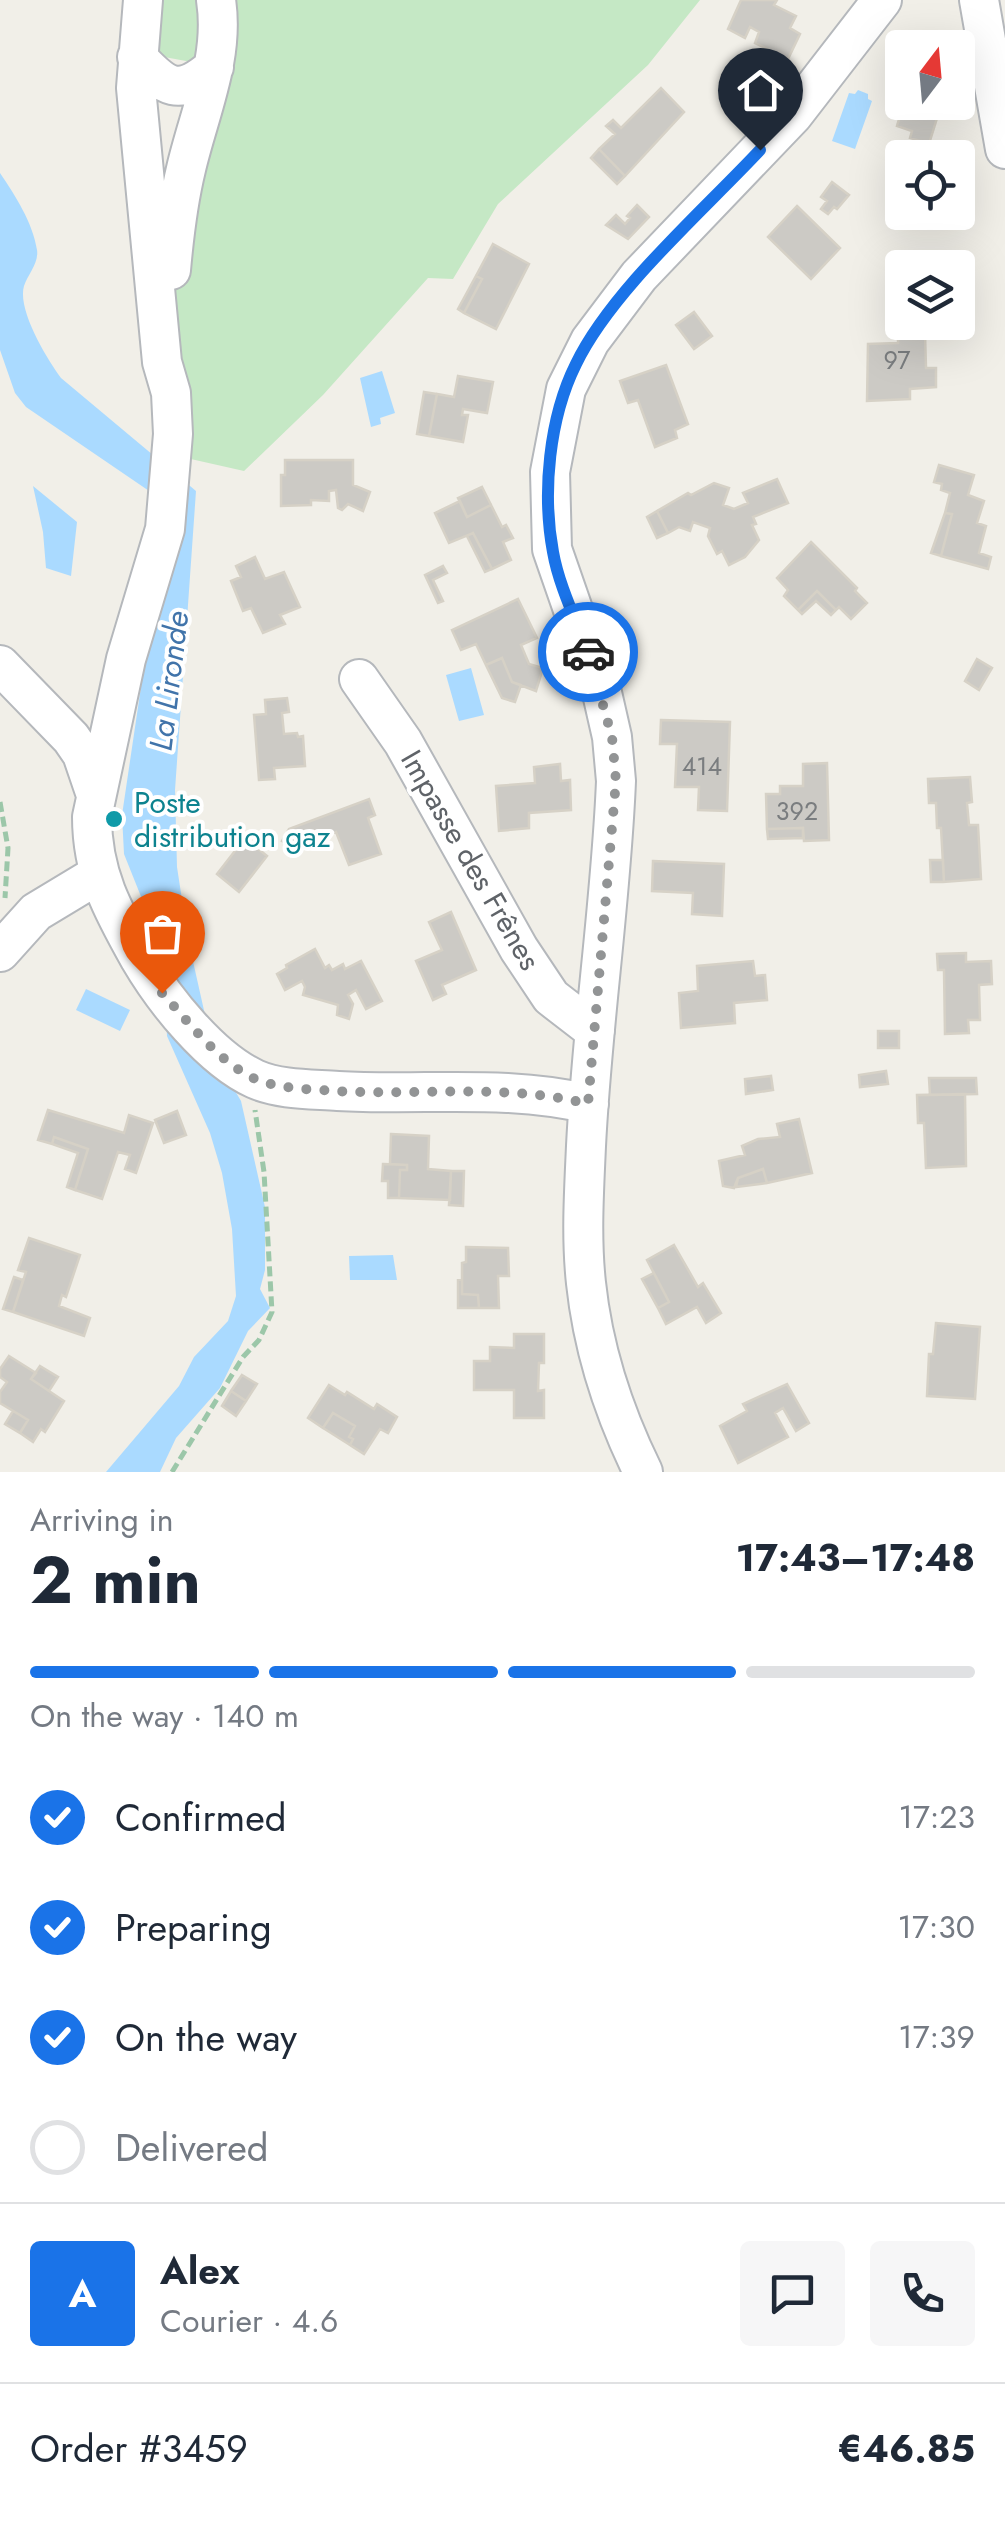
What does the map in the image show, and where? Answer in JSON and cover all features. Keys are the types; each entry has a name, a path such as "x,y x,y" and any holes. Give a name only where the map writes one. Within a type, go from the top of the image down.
{"street":[{"path":"143,0 137,57 138,123 162,362 171,393 173,455 164,530 136,619 96,797 92,838 104,893 150,977 194,1030 239,1070 270,1084 354,1092 512,1091 588,1104"},
{"path":"162,362 176,214 214,66 220,24 216,0"},
{"path":"643,1472 610,1394 586,1285 582,1224 588,1104 616,781 602,693 552,549 550,472 566,389 590,341 640,276 793,114 882,0"},
{"path":"979,0 1005,149"},
{"path":"137,57 171,87 191,84 214,66"},
{"path":"0,665 72,738 82,754 96,797"},
{"name":"Impasse des Frênes","path":"359,679 403,742 530,965 552,996 594,1031"},
{"path":"0,952 36,912 99,874"}],"path":[{"path":"0,802 8,848 4,906"},
{"path":"172,1472 272,1312 264,1172 254,1115 256,1097 270,1084"}],"green space":[{"path":"152,0 700,0 648,65 498,204 453,279 428,278 323,395 244,471 173,455 162,362 176,214 213,66 148,54"}],"water":[{"path":"858,90 868,94 872,101 855,149 832,141 849,93"},
{"name":"La Lironde","path":"0,173 23,210 35,240 36,259 23,296 29,321 48,359 61,378 196,491 175,790 177,867 188,939 214,1055 241,1101 265,1207 265,1270 260,1289 270,1308 248,1331 220,1388 176,1438 160,1472 106,1472 179,1386 194,1357 228,1321 236,1296 232,1229 222,1173 210,1133 167,1036 164,975 150,919 124,854 122,815 149,633 155,495 26,407 15,393 0,350"},
{"path":"382,371 395,413 380,418 381,424 371,427 360,378"},
{"path":"33,486 77,522 71,576 46,568"},
{"path":"471,668 484,715 459,721 446,675"},
{"path":"86,989 130,1010 120,1031 76,1010"},
{"path":"393,1255 397,1280 350,1280 349,1256"}],"building":[{"path":"741,0 777,0 774,5 796,16 790,28 800,34 788,59 755,43 759,32 750,27 745,38 728,29"},
{"path":"661,88 684,112 625,176 599,149 615,134 606,126 613,120 621,128"},
{"path":"899,120 936,120 930,140 910,138 912,131 897,126"},
{"path":"599,149 625,176 617,184 591,158"},
{"path":"832,182 849,195 828,214 821,209 827,201 821,197"},
{"path":"637,205 649,217 628,239 606,225 616,215 625,224"},
{"path":"797,206 840,248 811,279 768,237"},
{"path":"493,244 529,264 496,329 464,313 482,279 476,276"},
{"path":"476,276 482,279 464,313 458,309"},
{"path":"694,312 712,336 694,349 676,325"},
{"path":"925,340 926,368 936,368 936,387 910,389 910,399 867,401 868,344"},
{"path":"666,365 688,424 675,430 677,438 655,447 638,400 628,403 620,381"},
{"path":"458,376 493,382 487,413 463,409 462,415 468,415 463,442 429,436 437,394 454,397"},
{"path":"424,392 437,394 429,436 417,434"},
{"path":"285,460 353,460 353,485 370,492 363,511 348,504 342,510 338,508 336,490 329,491 329,501 281,506"},
{"path":"939,465 974,475 968,495 984,501 977,523 986,526 979,553 991,557 988,569 941,556 952,514 945,513 950,493 934,482"},
{"path":"777,479 788,503 753,517 759,540 745,557 729,565 722,551 717,554 708,536 710,528 693,522 690,531 679,527 668,533 657,511 714,483 729,488 723,505 734,509 748,503 743,493"},
{"path":"482,487 491,505 467,517 458,498"},
{"path":"460,501 467,517 491,505 502,527 506,525 513,538 503,542 511,560 492,569 473,533 449,543 435,513"},
{"path":"657,511 668,533 657,538 647,517"},
{"path":"945,513 952,514 941,556 931,553"},
{"path":"473,533 492,569 485,572 467,536"},
{"path":"811,542 867,603 851,619 817,591 798,610 784,596 788,590 777,578"},
{"path":"255,557 265,579 284,572 300,607 280,615 285,624 263,633 251,608 243,611 231,581 241,577 236,566"},
{"path":"443,566 447,573 433,580 443,601 438,603 425,575"},
{"path":"817,591 836,610 831,615 816,601 802,614 798,610"},
{"path":"518,599 537,638 521,645 529,664 543,668 536,691 512,682 502,658 486,665 476,644 461,650 452,630"},
{"path":"502,658 512,682 521,685 515,702 502,698 486,665"},
{"path":"977,659 992,668 979,690 965,681"},
{"path":"287,698 289,712 282,713 284,734 303,736 305,766 274,768 275,779 259,780 254,715 266,714 265,700"},
{"path":"661,720 730,722 727,811 698,810 699,787 675,787 677,744 660,744"},
{"path":"827,763 829,840 804,841 803,828 767,829 766,794 780,794 780,786 803,786 803,764"},
{"path":"560,764 561,781 570,780 571,810 529,813 529,828 499,831 496,786 535,783 534,767"},
{"path":"970,777 969,825 978,825 981,879 944,882 941,828 937,828 936,803 929,803 928,779"},
{"path":"369,799 375,815 368,818 381,854 349,865 336,832 312,840 308,831 298,835 294,848 282,841 289,829"},
{"path":"803,828 803,838 768,839 767,829"},
{"path":"245,838 267,856 239,892 217,874"},
{"path":"930,860 943,860 944,882 931,882"},
{"path":"653,861 724,864 722,916 692,914 693,893 652,891"},
{"path":"451,912 476,970 442,985 446,994 433,1000 416,961 442,950 429,922"},
{"path":"315,949 325,968 329,965 332,970 361,961 382,1001 366,1009 356,990 348,995 353,1004 349,1019 337,1015 338,1005 303,995 302,981 285,990 277,974"},
{"path":"966,953 966,962 991,961 992,984 979,985 980,1020 968,1020 969,1033 945,1034 944,970 938,970 937,954"},
{"path":"753,961 755,976 765,975 767,1000 734,1003 735,1023 681,1028 679,993 698,991 697,966"},
{"path":"878,1031 899,1031 899,1048 878,1048"},
{"path":"886,1071 888,1084 860,1087 859,1075"},
{"path":"771,1076 773,1090 746,1094 745,1079"},
{"path":"929,1078 976,1078 977,1094 930,1095"},
{"path":"965,1094 966,1166 926,1168 924,1123 918,1123 917,1095"},
{"path":"48,1110 124,1133 129,1115 153,1123 136,1173 125,1169 130,1155 118,1152 102,1199 75,1190 88,1149 54,1137 52,1144 38,1140"},
{"path":"177,1111 186,1135 164,1143 155,1120"},
{"path":"799,1119 812,1173 767,1183 763,1169 738,1178 734,1188 723,1186 719,1161 745,1155 742,1146 758,1139 780,1137 777,1124"},
{"path":"391,1134 429,1136 428,1169 451,1171 450,1200 399,1198 400,1170 407,1170 407,1165 390,1164"},
{"path":"54,1137 88,1149 75,1190 67,1187 78,1153 52,1144"},
{"path":"383,1164 407,1165 407,1170 400,1170 399,1198 388,1198 388,1181 382,1181"},
{"path":"763,1169 767,1183 736,1187 738,1178"},
{"path":"451,1171 464,1171 463,1206 449,1205"},
{"path":"29,1238 80,1255 66,1297 62,1295 59,1306 90,1318 84,1336 13,1312 26,1272 18,1270"},
{"path":"674,1245 698,1287 703,1283 721,1313 706,1323 697,1307 666,1324 658,1308 669,1302 647,1260"},
{"path":"466,1247 508,1248 509,1276 498,1276 499,1308 479,1308 478,1295 462,1294"},
{"path":"654,1273 669,1302 658,1308 642,1279"},
{"path":"14,1277 23,1280 13,1312 3,1309"},
{"path":"462,1279 462,1294 478,1295 479,1308 458,1308 458,1280"},
{"path":"936,1323 980,1327 975,1399 927,1396 929,1354 933,1354"},
{"path":"514,1334 544,1334 544,1363 539,1363 538,1391 544,1390 544,1418 514,1418 514,1390 474,1390 474,1361 490,1361 490,1347 514,1348"},
{"path":"9,1356 36,1373 31,1379 64,1401 45,1432 41,1429 33,1442 20,1433 28,1420 0,1403 0,1392 7,1382 0,1377 0,1369"},
{"path":"40,1366 58,1377 49,1391 31,1379"},
{"path":"242,1375 257,1384 246,1401 231,1391"},
{"path":"787,1384 809,1423 796,1431 783,1408 775,1413 788,1437 738,1463 720,1426 747,1411 743,1404"},
{"path":"329,1385 374,1409 377,1404 397,1417 388,1433 380,1429 364,1454 350,1445 353,1439 349,1437 355,1426 333,1413 323,1428 308,1418"},
{"path":"231,1391 246,1401 236,1416 222,1406"},
{"path":"13,1411 28,1420 20,1433 5,1424"},
{"path":"333,1413 355,1426 349,1437 353,1439 350,1445 323,1428"}],"way so far":[{"path":"162,993 226,1060 270,1084 354,1092 512,1091 588,1104 616,781 612,737 588,652"}],"place":[{"name":"Poste distribution gaz","path":"114,819"}],"route":[{"path":"588,652 556,566 550,534 550,472 566,389 590,341 640,276 760,150"}]}
